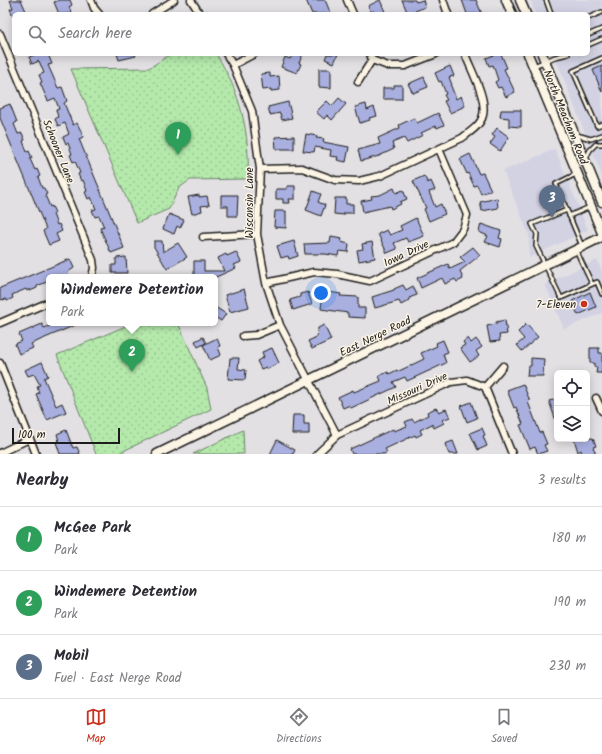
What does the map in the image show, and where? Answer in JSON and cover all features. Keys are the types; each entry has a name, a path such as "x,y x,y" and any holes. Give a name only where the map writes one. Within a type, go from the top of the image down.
{"main road":[{"path":"506,0 511,12"},
{"path":"520,0 525,12"},
{"name":"North Meacham Road","path":"529,56 602,233"},
{"name":"North Meacham Road","path":"544,58 602,202"},
{"name":"East Nerge Road","path":"157,454 602,237"}],"street":[{"path":"91,0 97,12"},
{"path":"155,12 174,0"},
{"path":"191,0 199,12"},
{"path":"348,0 352,12"},
{"path":"443,0 447,12"},
{"name":"Schooner Lane","path":"0,34 93,260 93,274"},
{"name":"Wisconsin Lane","path":"227,56 233,65 252,111 260,168 257,234 266,283 280,325 336,435"},
{"path":"233,65 250,56"},
{"path":"358,82 371,57 388,66 405,66 431,56"},
{"path":"260,168 302,168 335,180 359,182 380,176 462,138 479,123 483,115 483,103 480,92 466,56"},
{"name":"Iowa Drive","path":"266,283 314,272 337,274 370,281 453,242 463,229 467,215 439,149"},
{"path":"203,237 257,234"},
{"path":"0,323 46,303"},
{"path":"243,336 256,335 280,325"},
{"path":"0,363 36,454"},
{"path":"503,366 486,387 512,454"},
{"name":"Missouri Drive","path":"336,435 451,382 467,380 486,387"},
{"path":"596,398 602,411"},
{"path":"317,454 336,435"},
{"path":"0,453 29,439"}],"lane":[{"path":"546,0 550,12"},
{"path":"590,17 602,12"},
{"path":"590,33 602,29"},
{"path":"590,44 602,39"},
{"path":"533,66 544,58 555,56"},
{"path":"602,58 573,70 596,126 602,124"},
{"path":"575,134 591,139 602,135"},
{"path":"585,160 590,150 596,144 602,144"},
{"path":"577,173 556,184 567,210 592,284"},
{"path":"569,216 591,206"},
{"path":"567,210 532,224 537,234 536,246 561,298 597,282 602,294"}],"shaded area":[{"path":"530,0 602,0 602,176 555,56 590,56 590,12 535,12"},
{"path":"555,149 588,230 529,258 529,235 503,171"},
{"path":"597,260 602,272 602,313 564,329 545,284"}],"green space":[{"path":"168,56 217,56 232,84 242,114 247,146 248,179 190,180 179,188 169,209 137,223 71,69 149,68"},
{"path":"126,326 179,326 207,388 211,409 117,454 96,454 57,355"},
{"path":"243,430 244,454 193,454"}],"building":[{"path":"10,0 21,0 26,11 12,12 12,14 10,9 13,8"},
{"path":"60,0 70,0 72,5 69,7 71,12 58,12 54,2"},
{"path":"306,0 325,0 330,12 311,12"},
{"path":"380,0 385,12 371,12 368,6"},
{"path":"402,0 415,0 416,2 423,0 425,7 413,12 407,12"},
{"path":"462,0 476,0 481,12 466,12"},
{"path":"49,56 52,64 48,65 58,88 62,87 67,101 64,103 73,125 77,123 81,131 83,137 79,139 124,248 111,253 100,228 104,227 99,216 95,217 92,210 96,209 91,197 88,199 83,180 81,181 78,174 80,173 75,161 73,162 70,155 72,154 68,143 66,144 63,137 69,134 65,123 58,126 55,119 58,117 56,110 59,109 55,98 48,101 40,83 42,82 39,75 44,73 39,61 32,64 29,57"},
{"path":"118,56 136,56 119,60"},
{"path":"292,56 302,56 299,63 301,64 297,73 281,67 285,57 290,59"},
{"path":"326,56 337,56 334,63 325,59"},
{"path":"492,56 502,56 507,68 504,69 515,92 506,97 501,87 498,88 495,82 498,80 493,65 489,66 486,58"},
{"path":"450,66 454,76 449,77 451,86 456,99 461,96 465,106 450,113 444,101 447,100 444,95 446,94 441,81 439,82 435,73"},
{"path":"602,66 602,92 593,70"},
{"path":"319,69 331,69 331,88 319,87"},
{"path":"270,73 270,77 279,76 280,90 263,90 261,74"},
{"path":"424,77 428,87 413,93 408,84"},
{"path":"394,85 402,85 402,99 383,99 383,88 394,88"},
{"path":"339,98 346,104 332,120 327,115 324,119 316,112 327,101 332,106"},
{"path":"288,102 292,118 282,120 280,113 270,115 268,107"},
{"path":"10,104 17,122 14,124 18,134 22,133 27,152 29,151 32,158 30,159 35,170 37,169 42,188 44,188 50,207 52,206 55,213 53,214 57,225 59,224 62,231 56,234 59,241 49,245 43,231 46,229 0,118 0,108"},
{"path":"366,104 367,110 374,107 377,116 360,123 355,107"},
{"path":"501,110 521,110 521,127 509,126 509,118 500,117"},
{"path":"438,113 444,125 437,128 436,126 421,133 423,135 407,143 404,138 392,143 394,149 379,156 361,161 358,150 380,144 378,138 400,128 399,125 414,118 417,123"},
{"path":"497,128 509,137 500,151 490,144 495,137 492,135"},
{"path":"306,134 324,139 323,142 349,147 346,162 337,160 338,157 330,156 331,150 315,147 314,152 303,151"},
{"path":"294,136 294,149 276,149 275,137"},
{"path":"470,154 479,174 483,173 491,190 481,194 477,185 474,186 468,173 467,174 460,159"},
{"path":"424,176 428,183 431,181 435,190 429,192 435,207 441,204 445,214 429,221 424,209 426,208 413,181"},
{"path":"287,186 295,186 295,199 289,199 290,203 283,203 283,199 276,199 276,189 287,189"},
{"path":"394,188 396,193 403,190 407,199 391,209 390,206 363,212 361,201 372,199 371,196 380,195"},
{"path":"313,191 321,194 318,202 325,205 321,216 306,210"},
{"path":"199,195 199,197 207,196 209,205 201,206 202,211 192,214 188,197"},
{"path":"221,195 238,195 237,216 228,216 228,206 221,206"},
{"path":"335,198 346,198 346,204 353,204 353,213 344,213 344,215 334,214"},
{"path":"497,198 498,208 482,211 480,202"},
{"path":"275,211 286,211 286,228 274,227"},
{"path":"169,214 184,220 180,228 177,226 174,234 163,229"},
{"path":"416,218 424,236 408,242 406,238 394,243 397,249 387,253 378,234 387,230 390,235 402,230 400,226"},
{"path":"481,224 501,231 499,238 502,239 500,247 485,242 488,236 479,232"},
{"path":"331,237 342,239 341,242 349,244 348,252 339,251 338,256 325,254 305,254 304,244 330,243"},
{"path":"154,241 162,241 163,252 178,243 187,257 167,269 154,247"},
{"path":"294,241 298,256 289,259 288,256 281,258 277,246"},
{"path":"372,242 375,258 359,261 357,250 363,249 362,244"},
{"path":"473,247 480,255 460,271 463,279 457,282 455,279 445,284 442,278 421,288 417,278 448,264 450,269 465,262 460,257"},
{"path":"236,252 241,262 234,265 236,268 218,276 218,274 194,274 194,261 204,261 204,271 224,271 218,258 226,254 227,256"},
{"path":"126,257 127,273 112,273 112,265 116,265 116,258"},
{"path":"70,259 74,268 68,272 69,274 46,274 46,282 30,291 30,289 27,291 26,289 12,295 13,298 7,301 6,299 0,300 0,288"},
{"path":"403,285 406,290 413,286 417,295 409,298 410,300 401,305 399,301 375,308 372,297 394,290"},
{"path":"244,289 249,307 230,312 225,295"},
{"path":"323,291 341,294 340,296 358,297 358,308 365,308 365,318 348,317 348,313 321,309"},
{"path":"308,292 312,304 293,310 290,300 300,297 300,294"},
{"name":"7-Eleven","path":"590,292 596,307 578,315 572,301"},
{"path":"218,309 226,314 221,321 218,319"},
{"path":"505,320 507,334 499,335 500,341 490,342 487,326"},
{"path":"42,324 44,328 49,326 73,326 31,344 33,348 19,354 15,344 22,341 19,334"},
{"path":"526,324 538,337 522,351 517,345 524,339 518,332"},
{"path":"324,325 331,340 312,349 308,341 317,337 318,328"},
{"path":"203,337 206,343 198,347 195,341"},
{"path":"217,338 221,355 210,360 203,345"},
{"path":"468,338 471,343 476,339 482,347 476,351 479,356 470,362 460,348 465,345 463,342"},
{"path":"443,340 448,352 443,354 446,363 407,381 405,377 393,382 396,387 351,408 350,405 343,408 338,397 353,390 354,392 381,381 379,376 388,372 389,374 397,370 397,372 424,359 421,353 437,346 436,343"},
{"path":"272,348 279,363 267,369 266,367 261,369 257,361 264,357 262,352"},
{"path":"590,348 599,348 599,353 602,353 602,373 596,373 597,367 594,367 594,363 590,363"},
{"path":"230,358 239,358 238,369 246,370 245,380 228,379"},
{"path":"531,358 544,359 543,376 527,376 528,366 531,366"},
{"path":"42,362 48,376 44,378 56,406 62,403 66,412 47,420 36,394 39,393 37,386 40,385 34,374 28,376 25,370"},
{"path":"523,384 540,433 542,432 547,444 544,445 547,451 538,454 535,447 530,449 520,425 523,424 516,407 514,408 507,390"},
{"path":"554,400 554,415 549,401"},
{"path":"471,402 477,418 467,422 461,406"},
{"path":"436,408 439,412 446,409 450,417 442,420 444,423 434,428 432,424 420,430 422,434 416,437 415,435 385,449 387,452 384,454 352,454 350,449 393,429 394,431 407,426 405,422 412,419 414,422 428,415 427,412"},
{"path":"293,415 304,415 304,424 309,424 309,434 292,434"},
{"path":"482,428 487,446 478,450 470,433"},
{"path":"66,430 73,448 77,447 80,454 60,454 56,442 59,441 57,434"},
{"path":"590,438 593,438 596,446 593,447 596,454 582,454 581,450 578,452 575,442 590,442"},
{"path":"277,440 295,450 293,454 270,454"},
{"path":"453,441 458,454 449,454 445,444"}],"place":[{"name":"McGee Park","path":"178,155"},
{"name":"Mobil","path":"552,218"},
{"name":"7-Eleven","path":"584,304"},
{"name":"Windemere Detention","path":"132,372"}]}
